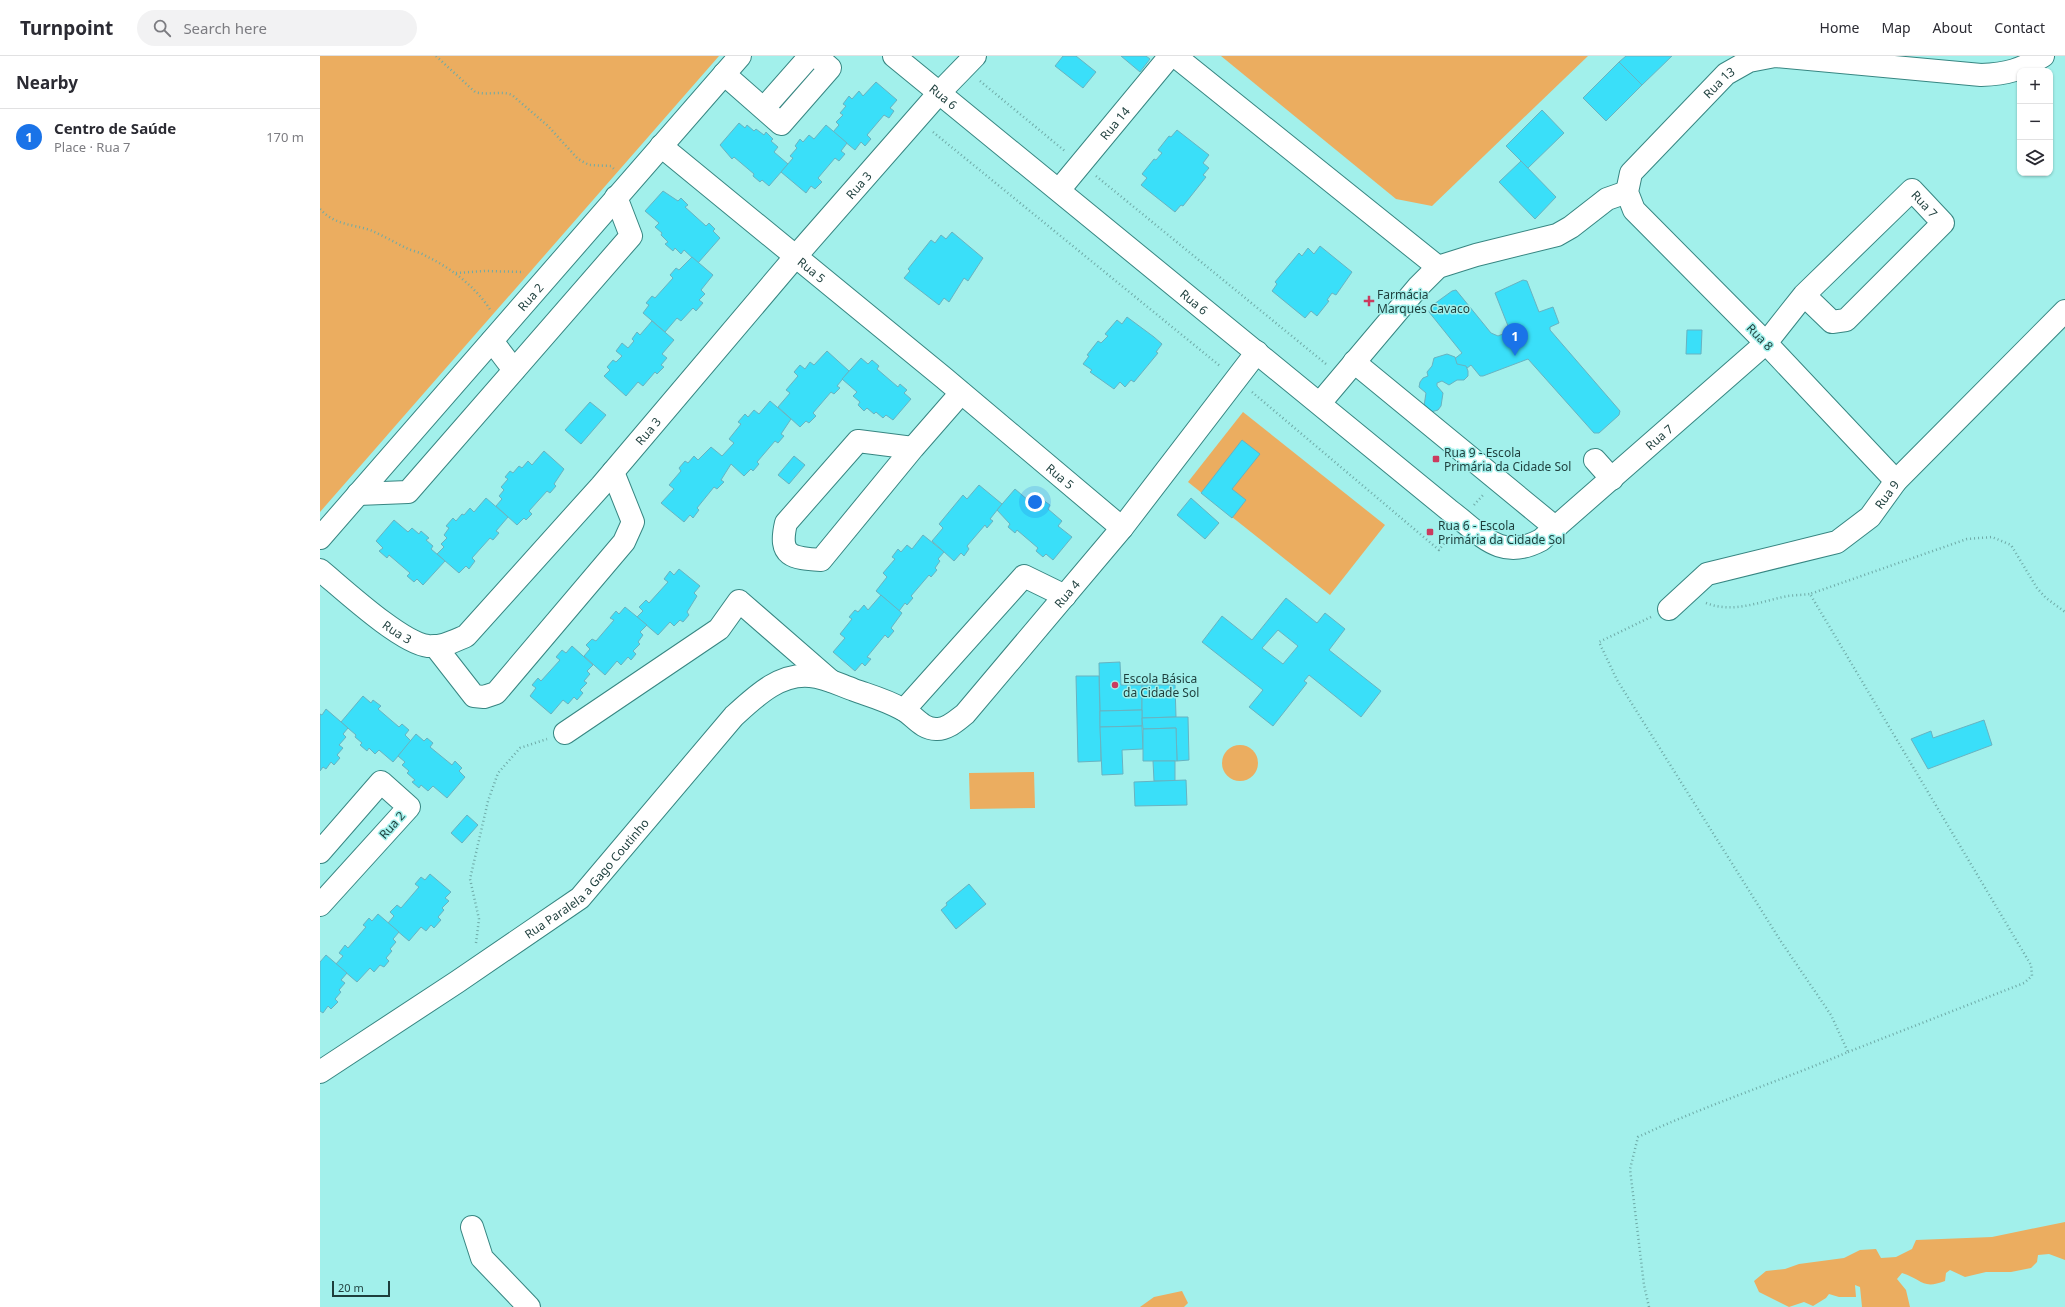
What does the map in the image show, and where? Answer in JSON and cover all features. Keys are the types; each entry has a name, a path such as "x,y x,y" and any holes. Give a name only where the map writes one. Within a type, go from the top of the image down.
{"street":[{"name":"Rua 2","path":"320,538 740,56"},
{"path":"764,108 810,56"},
{"path":"724,74 781,124 830,68 816,56"},
{"name":"Rua 6","path":"894,56 1462,520 1496,545"},
{"name":"Rua 3","path":"320,570 403,637 428,646 434,646 446,645 466,636 613,472 796,256 939,93 975,56"},
{"name":"Rua 14","path":"1059,190 1170,56"},
{"path":"1175,56 1438,267"},
{"name":"Rua 13","path":"1627,192 1630,173 1726,74 1749,61 1775,56 1981,75 2006,74 2026,67 2043,56"},
{"name":"Rua 5","path":"662,146 1122,528"},
{"name":"Rua 7","path":"1496,545 1507,549 1522,548 1541,540 1556,528 1766,343 1804,295 1912,190 1943,223 1846,320 1832,322 1804,295"},
{"path":"1320,403 1438,267 1476,255 1557,235 1571,227 1607,199 1627,192"},
{"name":"Rua 8","path":"1627,192 1634,210 1766,343 1896,481"},
{"path":"358,494 408,492 631,236 616,197"},
{"name":"Rua 9","path":"1669,609 1707,574 1836,542 1870,517 1896,481 2065,311"},
{"path":"492,341 514,370"},
{"name":"Rua 4","path":"832,681 880,697 904,710 919,724 936,729 949,726 965,714 1122,528 1257,352"},
{"path":"1354,362 1556,528"},
{"path":"912,448 858,441 786,523 782,539 785,549 796,558 821,560 912,448 961,393"},
{"path":"1595,460 1612,479"},
{"path":"434,646 474,696 484,697 496,693 624,542 633,522 613,472"},
{"path":"904,710 1024,576 1065,596"},
{"path":"565,733 719,629 739,602 832,681"},
{"name":"Rua Paralela a Gago Coutinho","path":"320,1072 580,898 734,716 757,695 777,683 794,676 811,676 832,681"},
{"name":"Rua 2","path":"320,852 381,782 409,807 320,905"},
{"path":"472,1227 482,1258 529,1307"}],"path":[{"path":"436,56 475,92 482,94 506,92 512,95 548,126 578,159 589,165 611,166 632,180"},
{"path":"976,79 1068,153"},
{"path":"931,130 1223,368"},
{"path":"1095,175 1330,367"},
{"path":"320,209 324,213 347,226 370,230 408,249 425,255 455,273 476,292 494,314 506,325"},
{"path":"455,273 523,271 540,285"},
{"path":"1250,389 1439,550 1462,520"},
{"path":"1702,602 1715,607 1738,607 1789,596 1810,594 1966,540 1992,537 2012,545 2037,588 2046,598 2065,612"},
{"path":"1649,1307 1630,1170 1638,1137 1698,1110 1803,1072 1848,1052 2024,983 2032,976 2031,965 1810,594"},
{"path":"1669,609 1598,642 1625,694 1768,921 1831,1016 1848,1052"},
{"path":"468,974 475,948 478,919 470,879 488,801 498,772 520,748 565,733"}],"shaded area":[{"path":"320,56 719,56 320,512"},
{"path":"1221,56 1588,56 1432,206 1396,199"},
{"path":"1243,412 1385,525 1330,595 1188,482"},
{"path":"1244,745 1253,750 1257,756 1257,770 1253,776 1244,781 1236,781 1227,776 1223,770 1222,759 1227,750 1233,746"},
{"path":"1034,772 1035,808 970,809 969,773"},
{"path":"2065,1222 2065,1260 2049,1254 2038,1255 2037,1262 2031,1268 2011,1272 1986,1272 1965,1277 1950,1270 1946,1273 1945,1281 1931,1284 1922,1283 1909,1275 1902,1273 1897,1279 1906,1290 1910,1307 1862,1307 1860,1287 1855,1285 1856,1297 1839,1297 1829,1294 1826,1298 1813,1306 1804,1302 1789,1307 1759,1292 1754,1281 1766,1271 1785,1269 1799,1264 1844,1258 1860,1250 1876,1249 1881,1258 1896,1257 1912,1249 1916,1240 1992,1237"},
{"path":"1182,1291 1188,1303 1184,1307 1140,1307 1154,1297"}],"building":[{"path":"1063,56 1076,56 1096,72 1083,88 1055,66"},
{"path":"1121,56 1146,56 1150,59 1140,72"},
{"path":"1626,56 1672,56 1642,85 1619,62"},
{"path":"1619,62 1642,85 1606,121 1583,98"},
{"path":"876,82 897,100 890,108 894,111 889,118 884,115 867,135 871,139 865,146 861,142 855,150 833,132 839,125 836,122 843,115 840,113 846,106 843,104 849,96 852,99 859,91 863,96"},
{"path":"1542,110 1564,133 1528,168 1506,146"},
{"path":"739,123 745,128 747,125 754,131 756,129 764,135 766,132 773,139 771,141 778,147 774,152 788,164 769,186 762,180 760,182 753,176 754,174 734,157 732,159 720,145"},
{"path":"826,125 847,143 841,151 845,154 839,161 835,158 818,178 822,182 815,189 811,186 806,193 781,172 793,158 790,156 797,148 795,146 800,139 803,142 809,135 814,139"},
{"path":"1177,130 1209,155 1203,163 1209,168 1203,175 1206,177 1183,206 1181,205 1175,212 1141,185 1147,178 1142,174 1154,159 1156,160 1162,153 1158,150 1169,136 1171,137"},
{"path":"1521,161 1556,197 1535,219 1499,182"},
{"path":"663,191 678,201 681,198 688,205 685,207 706,226 709,223 715,229 713,231 720,238 698,263 684,250 681,254 675,248 673,251 665,244 668,242 661,235 662,233 655,227 659,223 645,211"},
{"path":"952,232 983,258 968,281 964,278 949,302 944,298 939,305 904,278 910,271 908,269 931,240 935,243 941,235 946,239"},
{"path":"1320,246 1352,272 1336,295 1332,293 1327,300 1329,301 1317,316 1311,311 1305,318 1272,291 1277,284 1275,282 1299,253 1302,256 1308,248 1314,254"},
{"path":"692,257 713,275 701,290 705,294 699,300 703,303 696,311 693,308 681,321 677,318 665,332 643,313 649,305 646,303 652,296 655,298 673,278 670,275 676,268 679,270"},
{"path":"1523,280 1527,281 1539,312 1553,307 1559,323 1550,327 1550,330 1620,411 1619,415 1599,433 1594,433 1528,359 1483,376 1480,376 1471,365 1462,372 1453,360 1462,353 1429,312 1430,307 1452,291 1456,290 1491,333 1498,336 1510,331 1495,293"},
{"path":"1127,317 1162,344 1156,352 1158,353 1134,382 1131,380 1125,387 1120,382 1114,389 1090,372 1092,370 1083,364 1089,356 1087,355 1098,341 1101,343 1108,336 1105,334 1117,320 1122,324"},
{"path":"652,321 674,340 662,354 667,358 661,365 664,367 657,374 655,372 643,386 638,382 626,396 604,376 610,370 607,367 613,360 616,362 622,356 616,351 622,343 628,348 634,341 632,339 637,332 640,335"},
{"path":"1687,330 1702,330 1701,354 1686,354"},
{"path":"827,351 849,371 837,386 840,388 834,394 831,392 813,413 816,416 809,423 806,421 800,427 778,407 790,393 786,390 798,376 794,372 800,365 805,369 810,362 814,365"},
{"path":"1447,354 1455,357 1457,364 1466,366 1468,376 1464,380 1457,380 1449,385 1442,381 1437,383 1437,386 1443,393 1441,406 1438,410 1431,412 1424,406 1426,393 1419,387 1420,382 1423,378 1428,376 1427,372 1432,366 1434,358"},
{"path":"861,358 868,364 872,360 879,366 877,369 898,387 900,384 907,390 904,393 911,399 893,420 886,415 883,418 876,412 874,414 867,408 864,411 858,405 860,402 853,396 857,392 842,379"},
{"path":"770,401 791,419 781,434 784,436 778,443 775,441 757,462 759,464 753,471 751,469 744,476 731,464 721,480 724,482 717,489 714,487 697,508 699,510 693,518 690,515 684,522 661,503 674,489 669,485 681,471 679,468 685,461 688,463 694,456 698,460 711,447 722,456 734,443 729,439 741,424 738,422 745,414 748,417 754,410 759,414"},
{"path":"590,402 606,415 581,444 565,430"},
{"path":"1242,440 1260,454 1232,489 1246,500 1232,518 1201,493"},
{"path":"544,451 564,469 554,484 556,486 550,493 547,491 529,511 532,514 526,520 524,518 517,525 496,506 502,499 499,496 504,490 501,487 508,479 505,477 510,471 513,473 519,466 522,468 528,461 532,465"},
{"path":"794,456 805,465 789,484 778,475"},
{"path":"979,485 1002,504 990,519 993,521 987,528 985,525 967,546 969,549 964,556 961,553 954,561 932,541 943,528 939,524 963,495 967,499"},
{"path":"1015,489 1029,501 1033,497 1041,503 1043,500 1050,505 1048,509 1062,521 1058,526 1072,537 1053,560 1046,554 1043,557 1036,551 1038,548 1017,530 1015,533 1008,527 1010,524 997,510"},
{"path":"486,498 508,517 496,531 499,533 493,540 490,538 472,558 475,561 469,569 466,566 459,573 437,554 444,547 441,544 447,538 444,535 449,528 446,526 453,518 456,521 470,508 474,512"},
{"path":"1191,498 1219,523 1205,539 1177,515"},
{"path":"394,520 408,532 412,528 419,534 421,531 429,538 426,540 433,546 431,549 445,561 423,585 417,579 414,582 407,576 410,573 389,555 387,558 379,551 383,548 376,541"},
{"path":"923,535 944,552 938,559 940,561 935,568 937,570 931,577 929,575 911,596 913,598 907,605 905,603 899,611 876,591 887,577 883,573 895,559 892,557 898,549 901,552 907,545 912,549"},
{"path":"679,569 700,586 694,593 697,596 687,612 689,615 683,622 680,620 674,626 670,622 658,635 637,617 643,611 639,607 646,600 649,603 668,582 664,579 670,571 674,575"},
{"path":"881,595 902,613 891,628 894,631 888,638 885,635 867,657 871,659 865,666 862,663 855,671 833,652 845,638 840,634 852,619 849,617 855,610 858,612 864,605 868,610"},
{"path":"1286,598 1317,623 1325,613 1345,629 1329,650 1381,691 1361,717 1309,675 1304,681 1307,683 1273,726 1249,707 1263,690 1202,642 1222,616 1252,640","holes":["1278,630 1298,646 1283,664 1262,648"]},
{"path":"625,607 647,625 640,632 643,635 638,642 640,644 633,651 636,654 631,660 628,657 621,665 617,661 605,675 584,656 590,649 586,645 592,639 596,641 614,620 610,618 616,611 619,614"},
{"path":"572,646 593,665 587,671 590,674 584,681 587,683 580,690 583,693 577,700 574,697 568,704 563,700 551,714 530,696 536,688 532,685 538,678 541,681 560,660 556,657 562,650 566,653"},
{"path":"1120,662 1121,685 1142,685 1142,710 1100,711 1099,663"},
{"path":"1076,676 1099,676 1101,761 1078,762"},
{"path":"1142,685 1175,685 1176,717 1142,718"},
{"path":"363,696 371,703 373,700 381,706 378,709 399,727 402,724 409,730 405,735 411,741 393,762 379,750 375,754 369,748 367,751 360,745 362,743 355,737 356,735 341,722"},
{"path":"326,709 348,728 343,734 346,737 339,745 343,748 337,755 340,758 334,765 331,762 326,769 323,767 320,771 320,714 322,715"},
{"path":"1142,710 1142,726 1100,727 1100,711"},
{"path":"1188,717 1189,760 1177,761 1176,728 1143,729 1142,718"},
{"path":"1984,720 1992,745 1928,769 1911,739 1931,731 1933,738"},
{"path":"1142,726 1143,749 1122,750 1123,774 1102,775 1100,727"},
{"path":"1176,728 1177,761 1143,761 1143,729"},
{"path":"416,734 424,741 427,738 433,743 430,747 452,765 455,761 462,768 459,771 465,777 447,798 433,786 428,791 421,785 419,788 412,782 415,780 407,773 409,771 402,765 405,762 398,756"},
{"path":"1153,761 1175,761 1175,781 1154,781"},
{"path":"1186,780 1187,805 1135,806 1134,782"},
{"path":"467,815 478,825 462,843 451,833"},
{"path":"430,874 451,892 445,898 449,901 442,908 444,910 438,917 441,920 434,928 431,925 426,931 421,927 409,941 388,923 394,916 390,912 397,905 401,908 419,887 415,884 421,877 425,880"},
{"path":"969,884 986,904 956,929 941,910 947,905 946,903"},
{"path":"378,914 399,932 393,939 396,942 390,949 392,951 386,958 389,961 384,967 380,965 374,972 370,968 357,982 336,964 343,956 339,953 345,945 348,948 366,927 363,925 369,918 372,921"},
{"path":"326,955 347,973 341,980 345,983 339,990 341,992 335,999 338,1002 331,1009 328,1006 323,1013 320,1011 320,962"}],"place":[{"name":"Farmácia Marques Cavaco","path":"1369,301"},
{"name":"Centro de Saúde","path":"1515,356"},
{"name":"Rua 9 - Escola Primária da Cidade Sol","path":"1436,459"},
{"name":"Rua 6 - Escola Primária da Cidade Sol","path":"1430,532"},
{"name":"Escola Básica da Cidade Sol","path":"1115,685"}]}
